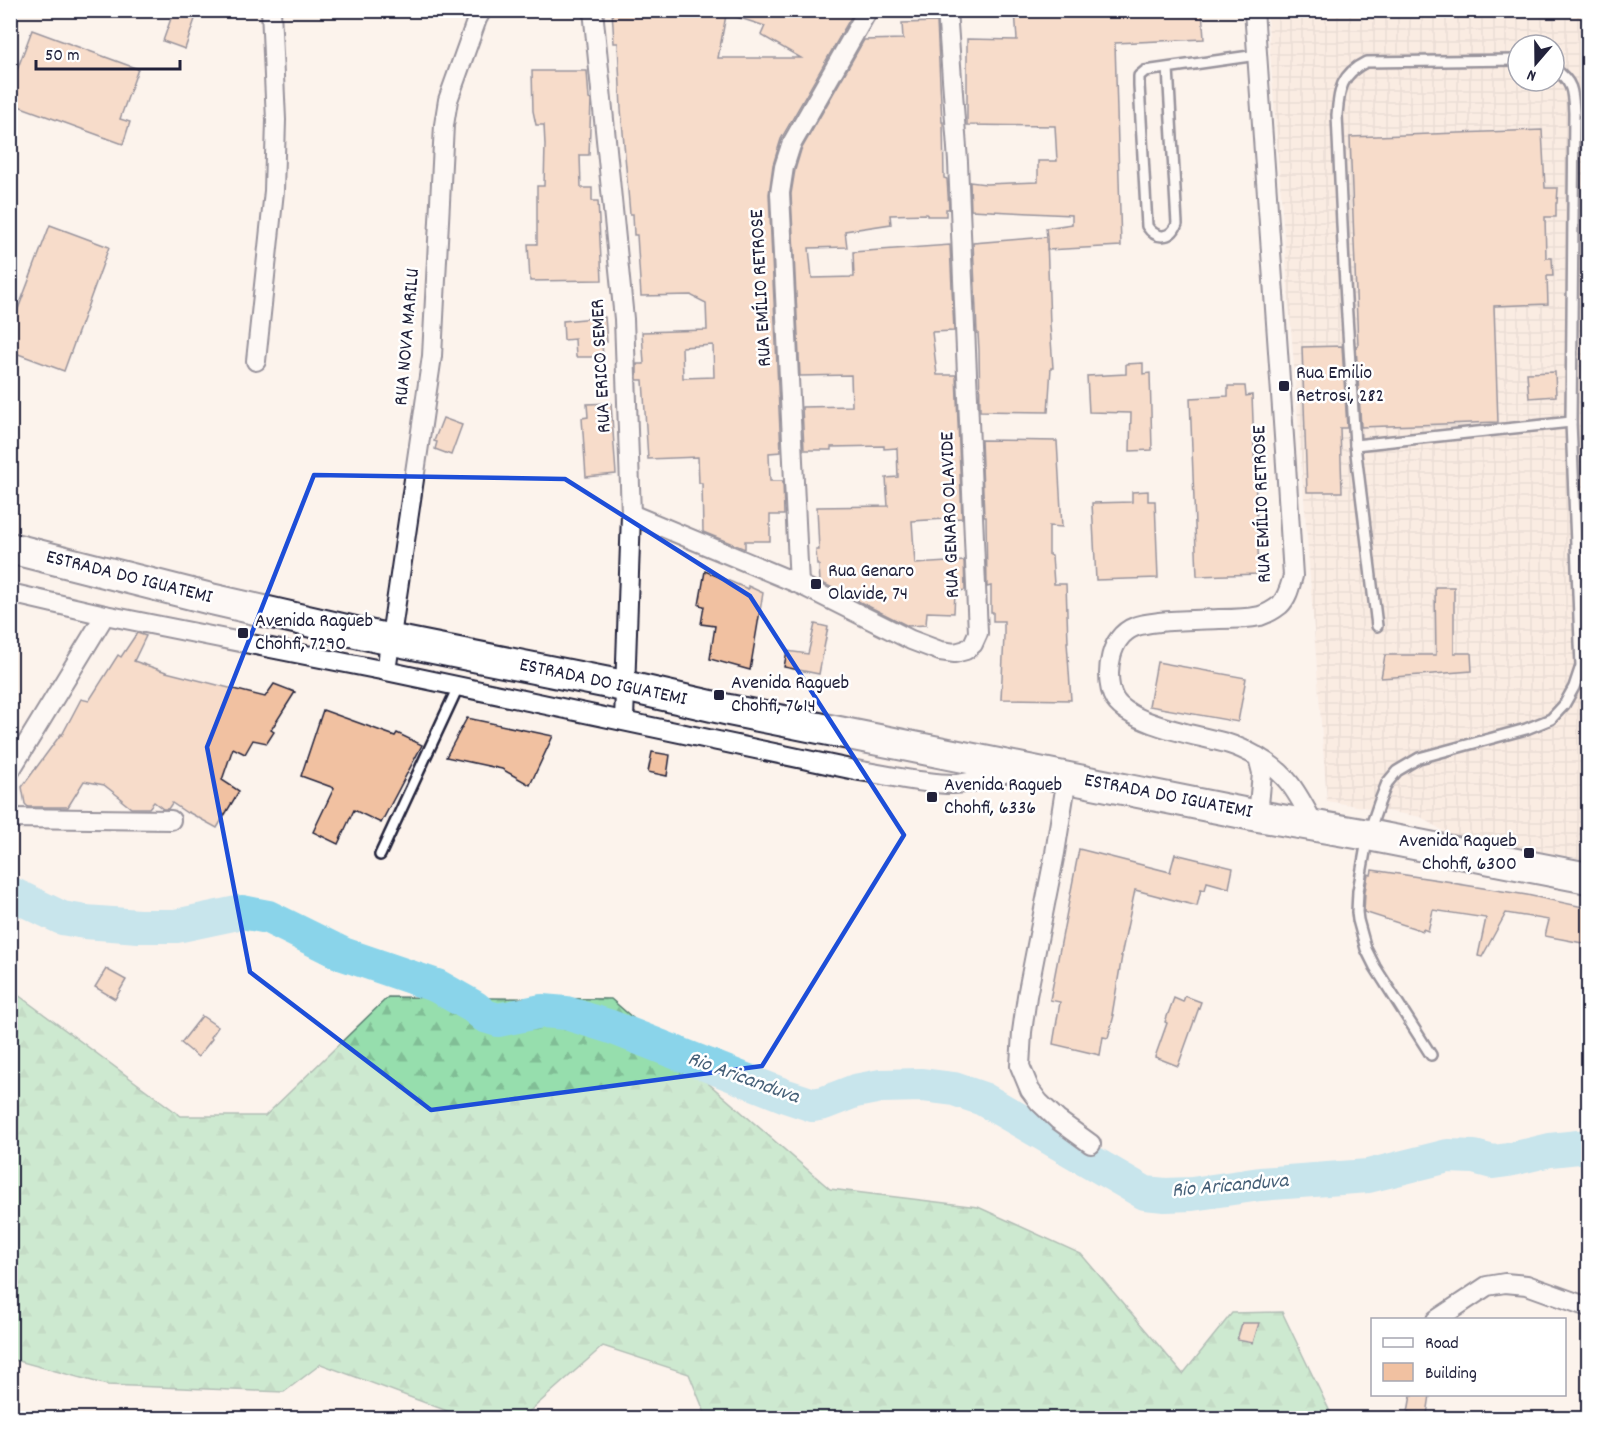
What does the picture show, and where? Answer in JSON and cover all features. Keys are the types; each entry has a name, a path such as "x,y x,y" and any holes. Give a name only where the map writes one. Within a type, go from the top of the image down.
{"main road":[{"name":"ESTRADA DO IGUATEMI","path":"10,548 211,599 391,640 1258,816 1588,878"}],"street":[{"path":"256,361 274,191 276,120 271,10"},
{"name":"RUA NOVA MARILU","path":"386,670 432,356 444,126 448,100 482,10"},
{"name":"RUA ERICO SEMER","path":"593,10 624,320 631,514 624,720"},
{"name":"RUA EMÍLIO RETROSE","path":"799,585 780,194 784,167 791,145 868,10"},
{"name":"RUA GENARO OLAVIDE","path":"631,514 799,585 911,640 940,651 955,653 966,650 973,644 978,633 958,162 947,10"},
{"name":"RUA EMÍLIO RETROSE","path":"1254,10 1293,576 1289,592 1280,605 1262,615 1138,624 1128,630 1119,639 1112,653 1109,670 1110,687 1115,700 1126,711 1140,719 1184,733 1231,744 1280,771 1294,788 1315,826"},
{"path":"10,593 105,615 386,670 855,770 926,782 955,784 982,780 1022,768"},
{"path":"10,771 105,615"},
{"path":"1258,757 1262,772 1258,816"},
{"path":"1067,777 1055,854 1027,996 1020,1066 1030,1090 1039,1102 1058,1120 1091,1144"},
{"path":"10,818 171,820"},
{"path":"1439,1318 1488,1286 1505,1282 1527,1285 1588,1307"}],"lane":[{"path":"1168,68 1177,224 1172,233 1165,236 1156,235 1147,226 1139,76 1145,71 1257,55"},
{"path":"1377,626 1355,445 1336,115 1338,96 1347,75 1366,62 1506,60"},
{"path":"1431,1055 1397,1003 1366,949 1357,912 1358,891 1368,835 1388,783 1397,771 1419,758 1526,729 1551,719 1564,705 1574,687 1581,666 1571,422 1573,98 1566,79"},
{"path":"1355,445 1571,422"},
{"path":"380,855 458,687"}],"highlighted area":[{"path":"314,475 565,479 750,596 904,835 762,1066 431,1110 250,972 207,747"}],"shaded area":[{"path":"1267,11 1588,11 1588,97 1585,107 1588,197 1588,860 1451,836 1421,817 1327,801"}],"green space":[{"path":"10,989 181,1116 265,1116 388,997 611,999 830,1189 978,1207 1081,1254 1183,1374 1232,1313 1282,1312 1333,1418 707,1418 689,1374 603,1346 522,1418 466,1418 321,1364 284,1392 107,1385 11,1359"}],"building":[{"path":"174,10 198,10 185,49 163,41"},
{"path":"612,10 727,10 718,58 801,58 761,35 765,26 727,14 728,10 855,10 781,139 773,165 769,194 781,452 769,453 770,481 783,481 784,515 770,515 770,541 745,541 745,549 703,532 702,483 699,483 698,457 648,459 643,380 637,380 637,364 644,364 642,332 707,330 706,303 691,295 641,296 637,235 634,235 633,214 630,214 618,43 614,43","holes":["713,345 714,377 683,378 682,347"]},
{"path":"1015,10 1202,10 1204,39 1115,43 1121,246 1047,250 1053,368 1051,368 1048,412 980,411 973,243 1047,237 1046,228 1072,224 1072,215 971,210 970,182 986,184 1038,182 1038,161 1057,161 1055,126 967,125 967,39 1017,40"},
{"path":"937,22 944,178 947,179 949,209 946,209 946,216 890,215 891,224 845,231 847,247 809,248 812,278 854,277 853,252 950,245 954,331 932,332 937,375 956,375 962,518 912,521 915,564 964,561 965,590 955,592 954,613 927,612 926,625 908,626 820,582 816,550 819,550 817,507 888,506 886,478 898,477 897,448 884,449 884,446 831,447 831,450 804,450 802,407 852,406 851,375 800,376 791,194 801,150 864,40 903,39 902,23"},
{"path":"32,30 138,69 120,119 130,122 123,144 10,103 10,89"},
{"path":"532,71 587,71 589,99 591,100 589,155 580,155 581,187 592,188 592,201 598,201 602,280 530,281 528,244 537,244 537,186 544,186 545,145 544,125 536,125 533,111"},
{"path":"1542,130 1545,188 1558,188 1556,217 1545,217 1546,258 1552,258 1553,276 1547,276 1548,304 1494,306 1498,422 1361,427 1356,346 1358,346 1350,137"},
{"path":"50,225 109,247 64,371 10,351 10,330"},
{"path":"605,317 607,342 602,342 603,357 576,357 575,339 564,340 563,321"},
{"path":"1342,346 1347,428 1340,428 1342,492 1307,492 1302,347"},
{"path":"1143,363 1143,374 1150,373 1152,450 1130,451 1131,413 1089,412 1087,376 1126,374 1126,364"},
{"path":"1555,372 1556,396 1529,398 1527,373"},
{"path":"1228,386 1245,386 1246,396 1252,395 1259,574 1197,576 1190,398 1228,396"},
{"path":"611,403 616,474 586,477 582,418 588,417 587,404"},
{"path":"443,418 462,425 451,455 435,449 437,442 434,441"},
{"path":"981,440 1057,441 1062,527 1049,526 1049,555 1052,556 1054,584 1066,584 1071,700 1001,699 1004,621 993,621 991,586 987,587 986,517 984,517"},
{"path":"1148,491 1148,501 1155,501 1158,578 1096,580 1092,503 1132,502 1132,492"},
{"path":"705,571 763,593 750,670 710,659 715,626 701,624 704,606 699,605"},
{"path":"1435,587 1454,587 1454,653 1471,653 1472,671 1381,678 1385,655 1436,655"},
{"path":"815,624 828,627 819,674 784,667 787,651 808,654"},
{"path":"137,633 146,636 134,661 166,672 265,697 274,684 295,692 271,730 274,732 267,743 253,740 245,754 233,748 222,780 239,791 217,828 172,803 168,809 163,809 154,802 149,808 131,808 104,785 84,781 68,807 28,807 25,804 22,787 62,735 81,699 89,701 118,655 121,657"},
{"path":"1157,662 1246,678 1238,722 1149,706"},
{"path":"323,710 395,736 397,733 422,745 381,823 354,810 338,844 313,832 334,788 301,776"},
{"path":"467,718 553,736 530,785 502,769 446,757"},
{"path":"652,752 670,755 667,776 648,772"},
{"path":"1079,849 1170,872 1175,854 1233,868 1229,888 1207,882 1205,890 1201,889 1197,906 1135,890 1121,956 1112,1015 1114,1015 1108,1038 1103,1037 1100,1055 1053,1044 1060,1002 1050,1000"},
{"path":"1372,870 1527,895 1588,908 1588,944 1545,936 1549,920 1506,913 1482,957 1478,956 1486,918 1433,910 1428,931 1423,929 1423,931 1364,912 1368,874 1371,875"},
{"path":"106,969 126,980 115,999 95,987"},
{"path":"1185,996 1201,1002 1178,1066 1155,1057 1174,998 1183,1002"},
{"path":"202,1016 218,1027 198,1057 181,1043"},
{"path":"1242,1323 1259,1323 1253,1343 1237,1340"},
{"path":"1411,1396 1430,1396 1427,1415 1408,1412"}],"waterway":[{"name":"Rio Aricanduva","path":"10,893 62,918 85,922 176,926 242,912 268,917 343,954 437,986 474,1007 485,1016 498,1020 542,1011 566,1013 611,1027 813,1105 855,1091 881,1086 922,1085 954,1089 983,1099 1145,1193 1192,1194 1260,1184 1368,1176 1448,1156 1474,1157 1493,1162 1550,1150 1588,1146"}],"place":[{"name":"Rua Emilio Retrosi, 282","path":"1284,386"},
{"name":"Rua Genaro Olavide, 74","path":"816,584"},
{"name":"Avenida Ragueb Chohfi, 7290","path":"243,633"},
{"name":"Avenida Ragueb Chohfi, 7614","path":"719,695"},
{"name":"Avenida Ragueb Chohfi, 6336","path":"932,797"},
{"name":"Avenida Ragueb Chohfi, 6300","path":"1529,853"}]}
